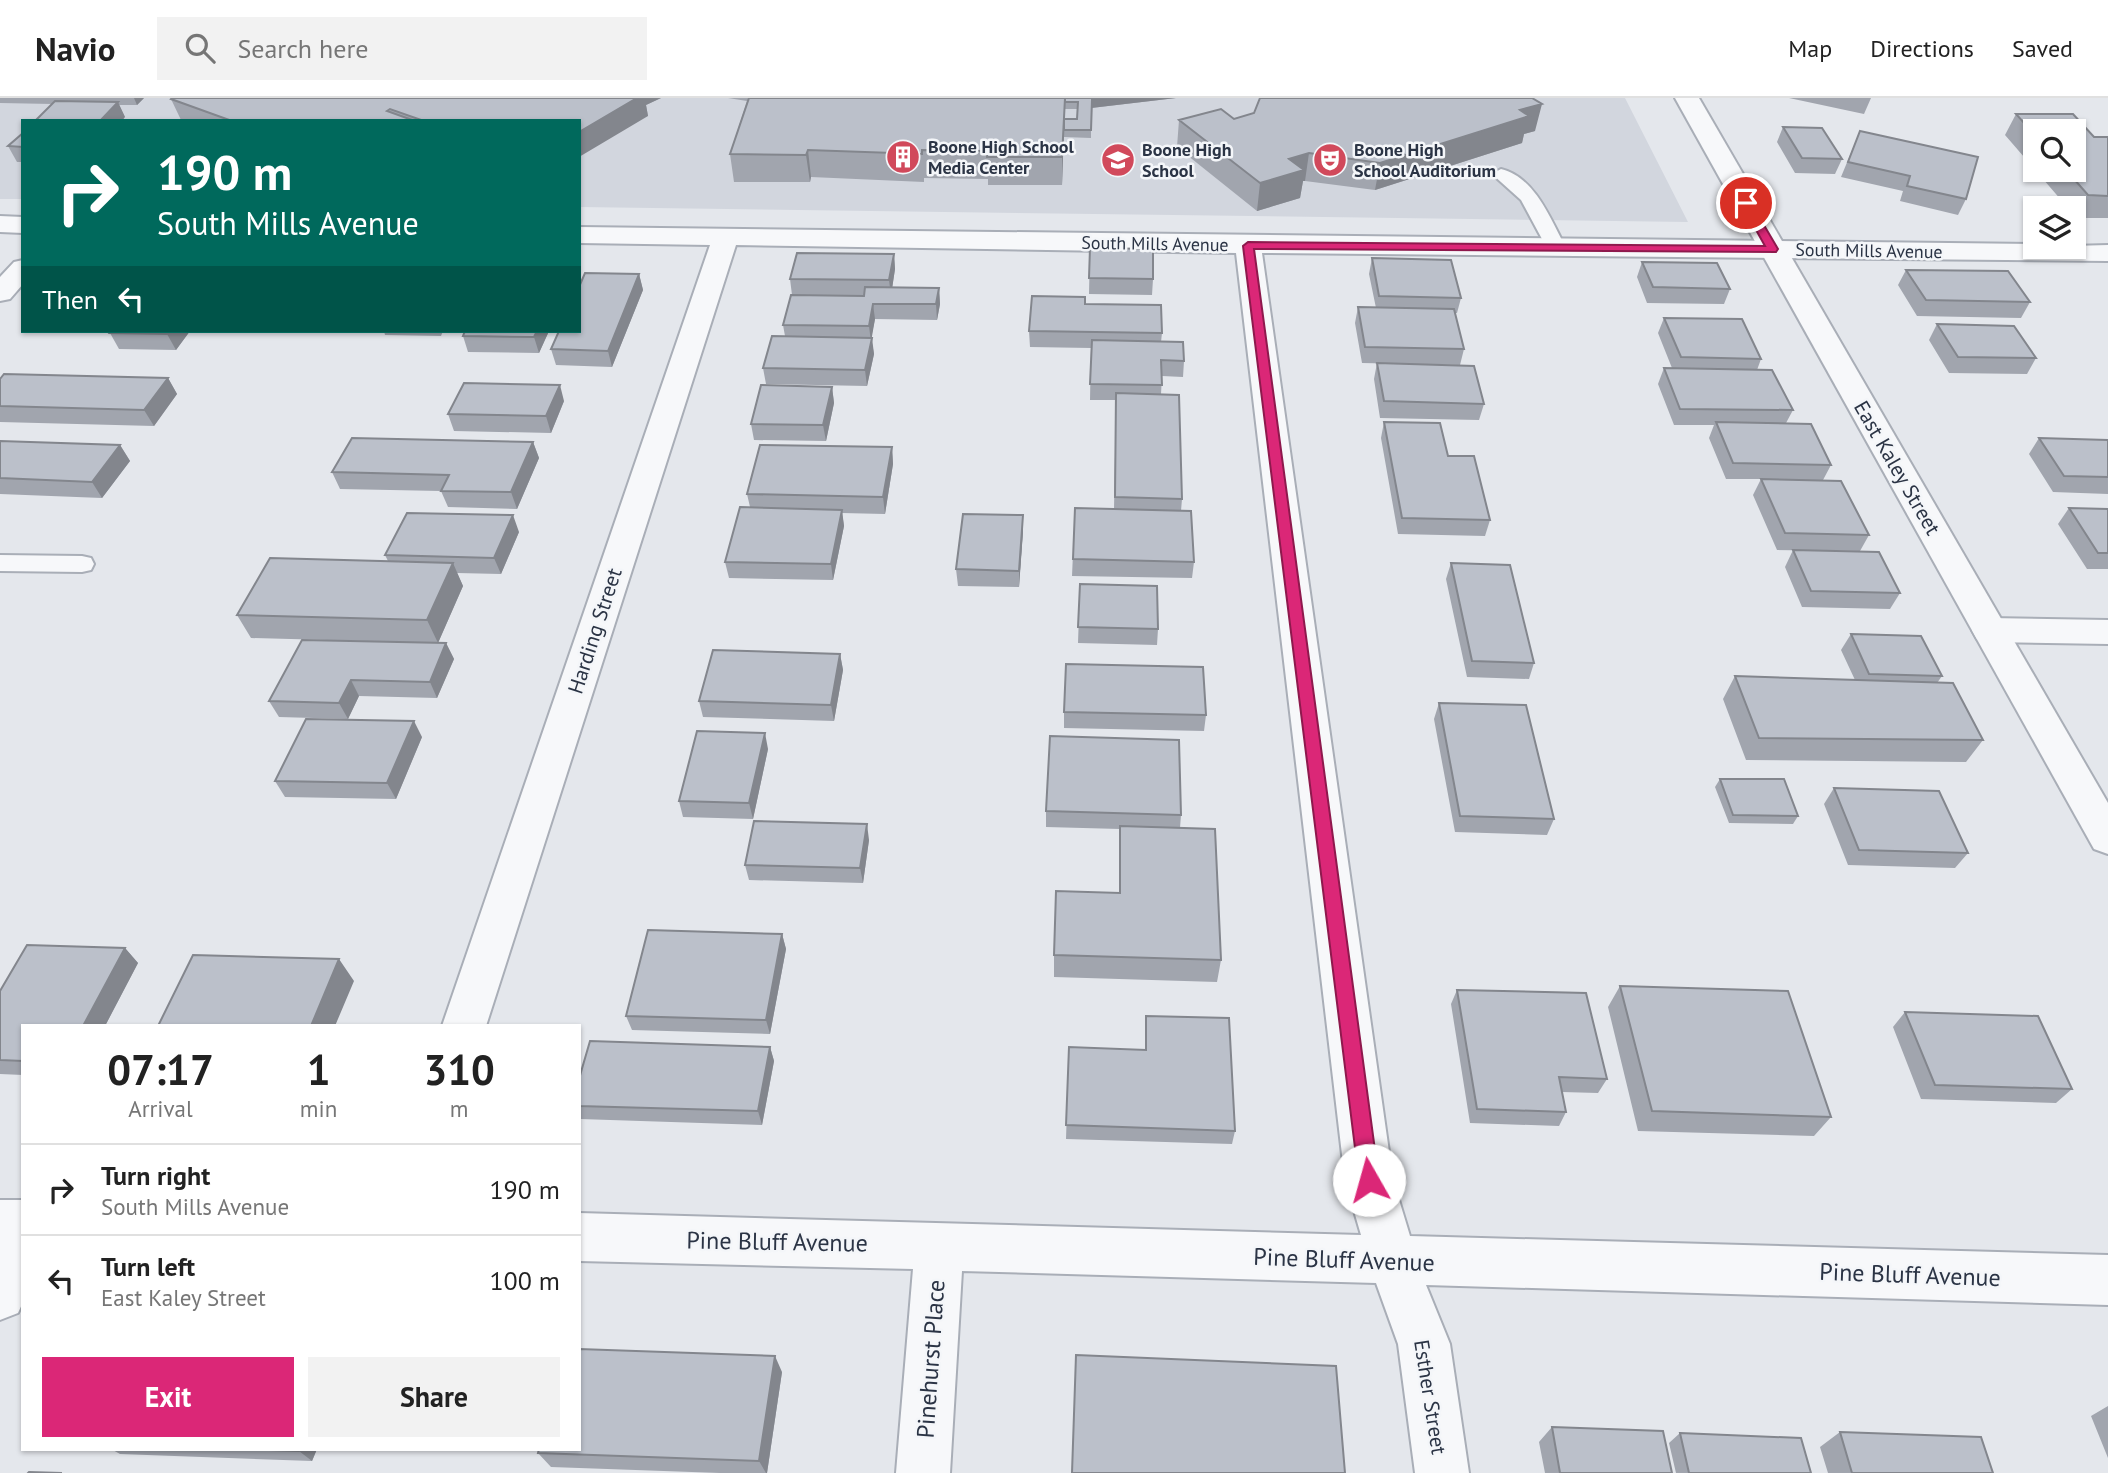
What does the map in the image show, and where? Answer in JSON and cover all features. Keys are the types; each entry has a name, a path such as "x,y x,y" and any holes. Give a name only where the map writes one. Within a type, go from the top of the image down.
{"street":[{"name":"East Kaley Street","path":"1687,98 2108,838"},
{"path":"0,224 21,225"},
{"name":"South Mills Avenue","path":"581,235 1248,246 2108,253"},
{"name":"Harding Street","path":"465,1024 726,237"},
{"name":"Esther Street","path":"1248,246 1369,1180 1393,1262 1424,1344 1442,1473"},
{"path":"0,293 21,270"},
{"path":"1990,630 2108,632"},
{"path":"0,1223 21,1223"},
{"name":"Pine Bluff Avenue","path":"581,1237 939,1245 1393,1262 2108,1280"},
{"name":"Pinehurst Place","path":"923,1473 939,1245"},
{"path":"0,1295 21,1252"}],"lane":[{"path":"1501,174 1529,197 1556,248"},
{"path":"0,563 82,564"}],"shaded area":[{"name":"Boone High School","path":"0,98 1625,98 1688,222 581,207 581,119 21,119 21,199 0,199"}],"building":[{"path":"637,98 581,131 581,119 418,119 390,109 387,111 409,119 226,119 171,99"},
{"path":"749,98 1065,98 1062,157 987,157 987,151 922,150 922,154 808,150 806,155 730,154"},
{"path":"1065,98 1110,98 1092,100 1091,130 1064,130 1064,119 1077,119 1078,102 1065,102"},
{"name":"Boone High School Auditorium","path":"1260,98 1532,98 1542,104 1520,110 1529,116 1380,163 1309,153 1289,159 1304,170 1260,183 1179,120 1221,109 1234,119 1254,113"},
{"path":"55,101 118,102 102,119 37,119"},
{"path":"2016,114 2073,114 2078,119 2023,119 2023,122"},
{"path":"1783,127 1822,128 1842,159 1802,158"},
{"path":"2086,128 2094,137 2108,137 2108,196 2088,195 2077,182 2086,182"},
{"path":"1860,131 1978,157 1966,199 1907,186 1910,176 1848,162"},
{"path":"21,135 21,147 8,146"},
{"path":"1090,248 1153,249 1153,279 1089,278"},
{"path":"797,253 894,254 889,280 790,279"},
{"path":"1372,258 1451,260 1461,298 1379,296"},
{"path":"1642,262 1717,263 1730,289 1653,287"},
{"path":"1906,270 2008,271 2030,302 1926,300"},
{"path":"585,273 639,274 608,351 551,349 558,333 581,333 581,282"},
{"path":"865,287 939,288 936,304 873,304 869,326 783,325 791,295 864,296"},
{"path":"1032,296 1085,297 1085,304 1161,305 1162,333 1029,331"},
{"path":"1358,307 1454,309 1464,349 1365,347"},
{"path":"1664,318 1742,319 1761,359 1681,357"},
{"path":"1937,324 2014,326 2036,358 1958,357"},
{"path":"464,333 536,333 534,337 463,336"},
{"path":"772,336 872,338 865,370 763,368"},
{"path":"1092,340 1183,342 1184,361 1161,360 1162,385 1090,384"},
{"path":"1377,363 1474,366 1484,404 1384,401"},
{"path":"1664,368 1772,370 1793,410 1680,409"},
{"path":"4,374 168,378 144,410 0,406 0,379"},
{"path":"464,383 560,385 546,416 448,414"},
{"path":"761,385 832,387 823,425 751,424"},
{"path":"1116,393 1179,395 1182,499 1115,497"},
{"path":"1384,422 1440,423 1448,456 1474,456 1490,520 1402,518"},
{"path":"1716,422 1811,424 1831,465 1733,463"},
{"path":"352,438 533,442 511,492 441,491 449,475 332,472"},
{"path":"2039,438 2108,440 2108,477 2064,476"},
{"path":"0,441 120,445 92,482 0,478"},
{"path":"760,445 892,447 883,497 747,494"},
{"path":"1761,479 1841,481 1869,535 1785,533"},
{"path":"740,507 842,510 831,564 725,562"},
{"path":"1075,508 1191,511 1194,562 1073,559"},
{"path":"2069,508 2108,509 2108,553 2098,553"},
{"path":"407,513 513,515 494,558 385,555"},
{"path":"963,514 1023,515 1019,571 956,569"},
{"path":"1793,550 1879,552 1900,593 1811,591"},
{"path":"270,558 453,563 427,620 237,615"},
{"path":"1451,563 1510,565 1534,663 1472,661"},
{"path":"1080,584 1157,586 1158,629 1078,627"},
{"path":"1851,634 1921,636 1942,676 1869,674"},
{"path":"302,640 446,643 430,682 351,680 339,703 269,701"},
{"path":"713,650 840,654 831,705 699,701"},
{"path":"1066,664 1203,667 1206,715 1064,712"},
{"path":"1735,676 1953,683 1983,740 1759,738"},
{"path":"1439,703 1526,705 1554,819 1460,816"},
{"path":"306,719 414,721 387,783 275,781"},
{"path":"697,731 765,733 749,803 679,801"},
{"path":"1050,736 1179,740 1181,815 1046,811"},
{"path":"1720,779 1784,779 1798,816 1733,815"},
{"path":"1834,788 1939,791 1968,853 1859,850"},
{"path":"754,821 867,824 860,868 745,865"},
{"path":"1120,826 1215,829 1221,960 1054,955 1056,891 1120,893"},
{"path":"648,930 782,934 766,1020 626,1016"},
{"path":"27,945 125,948 84,1024 21,1024 21,1061 0,1060 0,991"},
{"path":"193,955 339,959 312,1024 159,1024"},
{"path":"1620,986 1788,991 1831,1117 1652,1111"},
{"path":"1457,990 1586,993 1607,1079 1559,1077 1566,1112 1477,1109"},
{"path":"1905,1012 2038,1016 2072,1089 1935,1085"},
{"path":"1146,1016 1229,1018 1235,1131 1066,1125 1069,1047 1146,1050"},
{"path":"590,1041 770,1047 758,1111 581,1106 581,1072"},
{"path":"581,1349 775,1356 759,1461 538,1453 581,1451"},
{"path":"1076,1355 1336,1366 1345,1473 1072,1473"},
{"path":"1552,1427 1663,1431 1672,1473 1560,1473"},
{"path":"1840,1432 1981,1437 1993,1473 1852,1473"},
{"path":"1680,1433 1801,1438 1811,1473 1689,1473"}],"place":[{"name":"Boone High School Media Center","path":"903,157"},
{"name":"Boone High School","path":"1118,160"},
{"name":"Boone High School Auditorium","path":"1330,160"}],"route":[{"path":"1369,1180 1248,246 1772,249 1746,203"}]}
